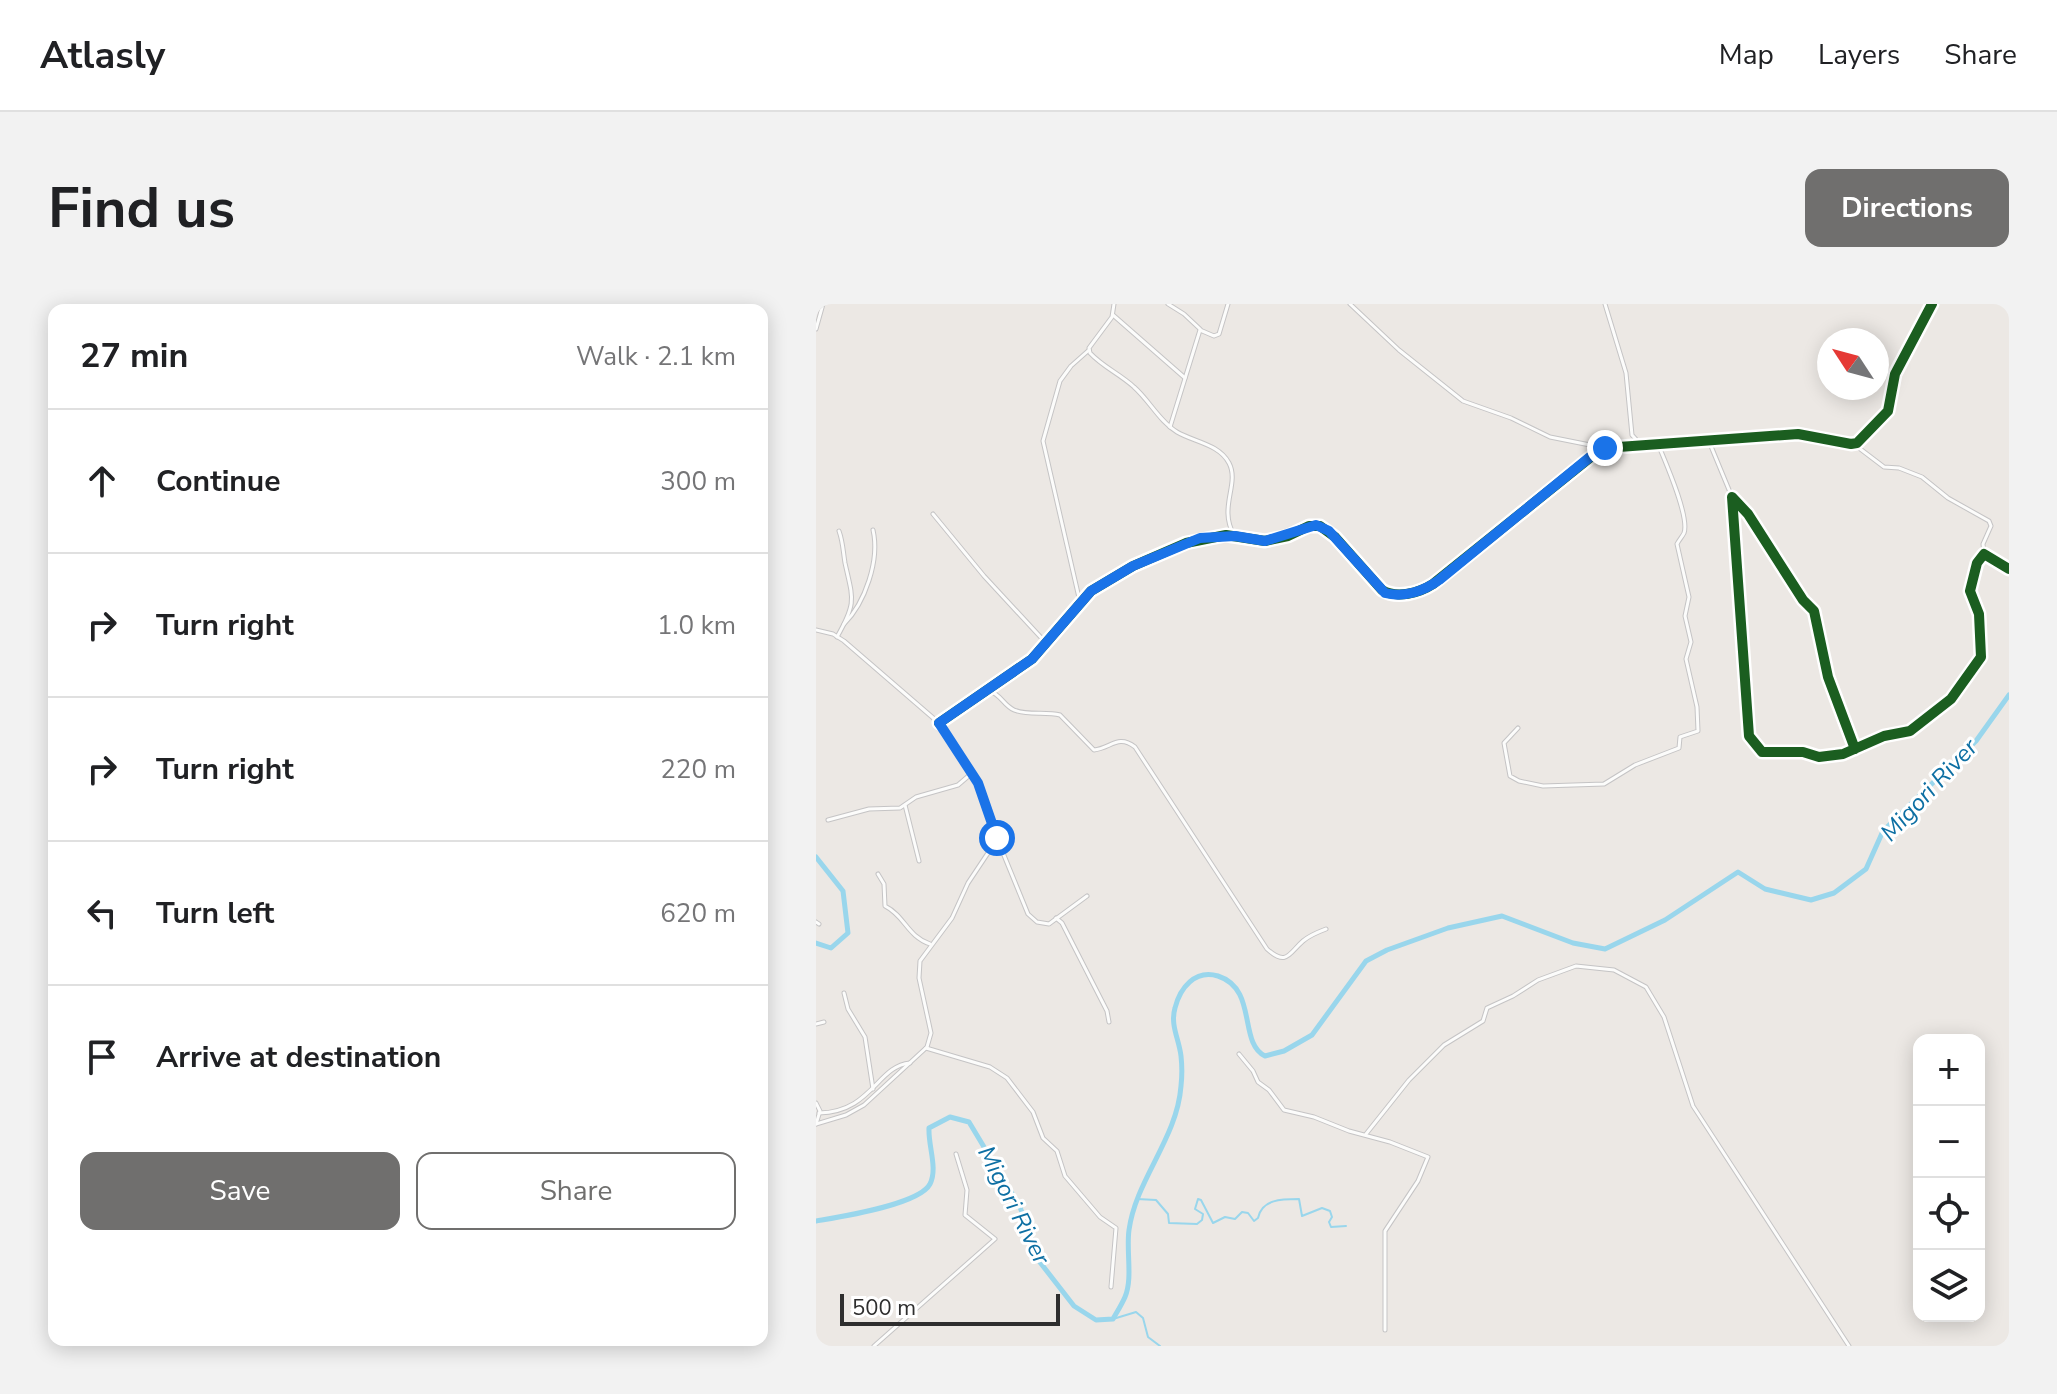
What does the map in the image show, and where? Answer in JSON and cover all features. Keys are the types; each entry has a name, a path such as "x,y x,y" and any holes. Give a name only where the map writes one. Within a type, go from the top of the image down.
{"street":[{"path":"816,329 823,304"},
{"path":"1080,602 1043,441 1060,381 1066,371 1089,350 1113,315 1114,304"},
{"path":"1168,304 1200,329 1218,335 1228,304"},
{"path":"1350,304 1399,350 1463,401 1511,418 1542,435 1605,448 1643,447 1708,439 1798,434 1854,444 1884,467 1899,468 1922,477 1952,501 1989,521 1991,528 1983,544 1984,554 1977,563 1970,591 1979,614 1979,661 1955,695 1916,728 1821,757 1803,752 1764,752 1749,736 1732,497 1708,439"},
{"path":"1605,304 1625,368 1632,435 1627,448"},
{"path":"1854,444 1888,411 1895,374 1932,304"},
{"path":"1113,315 1185,378"},
{"path":"1170,427 1200,329"},
{"path":"1089,350 1098,361 1132,385 1170,427 1214,448 1228,461 1233,477 1227,502 1229,526 1226,535"},
{"path":"1632,435 1643,447"},
{"path":"1589,444 1590,457"},
{"path":"1518,728 1504,743 1508,773 1519,781 1552,787 1611,781 1635,765 1677,749 1680,747 1680,737 1698,731 1697,707 1686,659 1691,642 1685,617 1689,597 1677,544 1684,532 1684,525 1676,488 1658,444"},
{"path":"939,723 1022,668 1099,585 1165,552 1200,538 1226,535 1265,541 1288,536 1309,526 1320,526 1335,537 1385,593 1408,593 1433,584 1605,448"},
{"path":"1732,497 1748,514 1803,600 1813,610 1828,677 1855,749"},
{"path":"933,514 984,576 1047,644"},
{"path":"1229,526 1235,536"},
{"path":"837,637 871,577 876,545 873,530"},
{"path":"839,531 854,596 844,624"},
{"path":"1984,554 2009,569"},
{"path":"816,630 837,637 939,723 983,792 994,835 1029,916 1046,925 1087,896"},
{"path":"989,691 999,695 1017,711 1060,715 1094,750 1122,741 1135,747 1225,887 1273,954 1291,956 1305,939 1326,929"},
{"path":"828,820 869,809 896,809 912,798 958,785 972,773"},
{"path":"905,805 919,861"},
{"path":"934,1050 918,971 922,955 952,918 968,883 992,846 994,835"},
{"path":"992,846 999,847"},
{"path":"878,874 884,884 885,906 895,911 916,938 930,944"},
{"path":"1056,918 1062,923 1087,970 1109,1022"},
{"path":"1366,1134 1409,1080 1444,1045 1483,1021 1487,1008 1538,980 1576,966 1614,970 1646,987 1664,1017 1693,1106 1849,1346"},
{"path":"844,993 848,1009 865,1037 873,1089"},
{"path":"816,1024 824,1022"},
{"path":"816,1103 819,1113 816,1124 854,1111 912,1063 931,1040"},
{"path":"926,1048 998,1070 1012,1083 1033,1112 1043,1138 1057,1151 1063,1173 1100,1217 1116,1228 1111,1287"},
{"path":"1239,1054 1258,1082 1269,1090 1283,1109 1366,1134 1429,1158 1418,1181 1385,1231 1385,1330"},
{"path":"819,1113 860,1102 891,1072 912,1063"},
{"path":"874,1346 995,1239 965,1215 967,1190 956,1154"}],"waterway":[{"name":"Migori River","path":"816,1221 878,1209 923,1191 930,1184 933,1171 929,1128 950,1117 969,1122 1020,1207 1039,1261 1074,1306 1096,1320 1113,1319 1127,1290 1128,1238 1133,1211 1178,1105 1182,1067 1174,1014 1181,994 1190,982 1202,975 1210,975 1230,983 1243,1004 1252,1040 1265,1056 1284,1051 1312,1035 1366,961 1448,928 1502,916 1573,943 1605,949 1665,920 1738,872 1765,889 1811,900 1834,893 1866,869 1883,831 1976,741 2009,695"},
{"name":"Migori River","path":"816,857 843,891 848,933 831,948 816,943"},
{"path":"1137,1199 1156,1200 1168,1214 1169,1223 1197,1224 1203,1214 1195,1209 1198,1199 1213,1223 1225,1217 1235,1219 1242,1212 1248,1213 1254,1221 1268,1204 1299,1199 1302,1216 1322,1208 1330,1211 1331,1227 1346,1226"},
{"path":"1113,1319 1136,1312 1143,1318 1148,1337 1160,1346"}],"cycle path":[{"path":"939,723 1032,659 1091,591 1133,566 1186,543 1226,535 1265,541 1288,536 1309,526 1320,526 1335,537 1382,590 1408,594 1433,584 1605,448 1798,434 1857,443 1888,411 1895,374 1932,304"},
{"path":"1855,749 1828,677 1814,611 1803,600 1748,514 1732,497 1749,736 1762,752 1803,752 1819,757 1843,754 1884,736 1910,731 1951,699 1981,657 1979,614 1970,591 1977,563 1984,554 2009,569"}],"route":[{"path":"997,838 983,792 939,723 1003,682 1032,659 1082,599 1099,585 1133,566 1200,538 1235,536 1265,541 1316,525 1329,531 1385,593 1422,590 1439,580 1605,448"}]}
